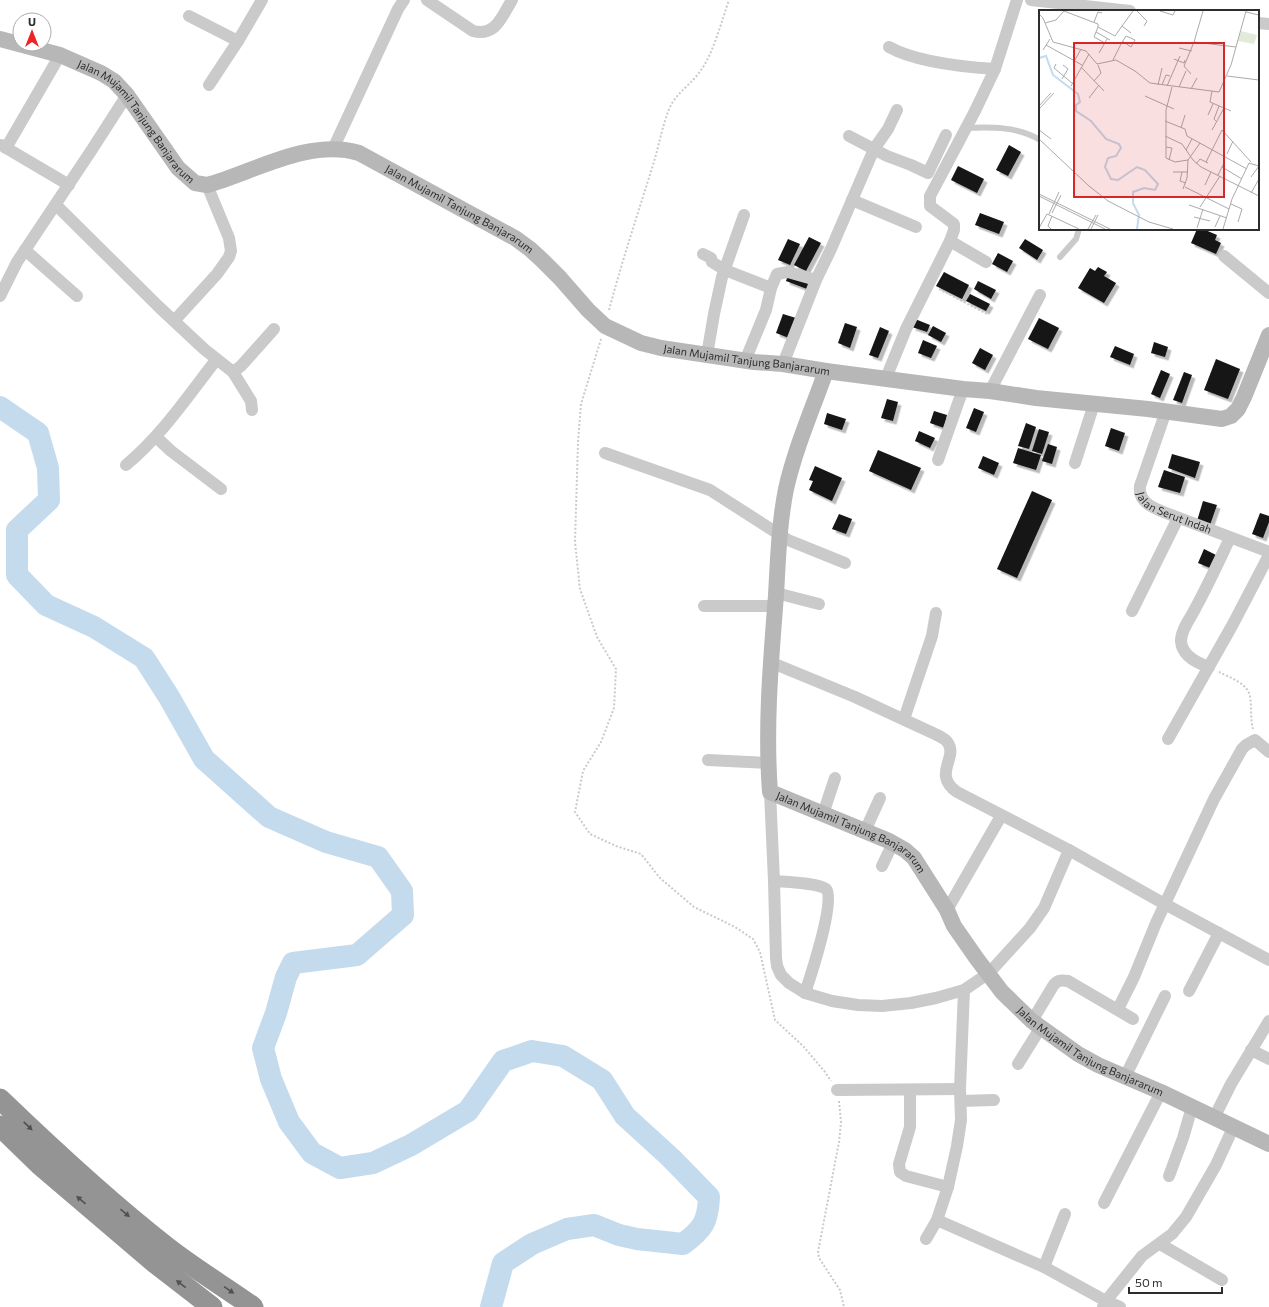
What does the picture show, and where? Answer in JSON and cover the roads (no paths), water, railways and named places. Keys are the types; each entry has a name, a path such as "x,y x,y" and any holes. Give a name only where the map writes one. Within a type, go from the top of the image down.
{"highway":[{"path":"0,1099 124,1212 170,1249 253,1307"},
{"path":"0,1126 40,1165 155,1264 212,1307"}],"street":[{"path":"209,85 238,42 261,0"},
{"path":"427,0 473,31 482,33 489,31 496,26 512,0"},
{"path":"886,378 906,329 954,230 954,224 930,206 930,196 996,69 1017,0"},
{"path":"1030,0 1121,10"},
{"path":"333,149 402,3"},
{"path":"189,16 238,42"},
{"path":"1259,23 1269,24"},
{"name":"Jalan Mujamil Tanjung Banjararum","path":"0,39 60,55 101,72 114,81 127,95 178,168 195,182 207,185 305,152 333,149 352,151 375,160 408,180 515,238 542,260 588,310 611,329 641,343 661,348 745,361 783,364 826,371 794,459 786,490 780,534 776,567 770,662 768,764 770,792 893,843 905,850 914,858 947,910 954,926 1002,992 1036,1024 1078,1054 1098,1065 1161,1092 1233,1128 1269,1144"},
{"path":"889,47 904,54 934,61 966,67 996,69"},
{"path":"60,55 3,147 69,185"},
{"path":"0,296 17,262 127,95"},
{"path":"783,364 816,280 874,149 888,129 897,110"},
{"path":"849,136 887,156 928,173 946,135"},
{"path":"174,321 217,274 230,257 230,238 207,185"},
{"path":"852,200 916,227"},
{"path":"56,204 174,321 216,360 233,372 251,401 252,410"},
{"path":"708,355 714,314 725,270 744,215"},
{"path":"950,241 986,262"},
{"path":"25,250 77,296"},
{"path":"703,254 711,258 712,262 725,270 771,288"},
{"path":"1224,256 1269,293"},
{"path":"745,361 766,310 776,274 792,273 816,280"},
{"path":"990,391 1040,295"},
{"path":"233,372 241,366 274,329"},
{"path":"826,371 1036,398 1226,418 1231,416 1238,409 1269,335"},
{"path":"126,465 140,454 156,437 216,360"},
{"path":"938,460 963,389"},
{"path":"1075,463 1094,404"},
{"name":"Jalan Serut Indah","path":"1166,411 1147,463 1140,489 1146,503 1178,518 1269,553"},
{"path":"156,437 171,451 221,489"},
{"path":"605,453 710,490 788,540 845,563"},
{"path":"1132,611 1178,518"},
{"path":"1209,667 1195,662 1184,650 1181,641 1183,630 1196,609 1230,538"},
{"path":"1168,739 1233,624 1269,553"},
{"path":"704,606 775,600 819,604"},
{"path":"904,719 930,643 936,613"},
{"path":"770,662 855,697 935,734 948,742 950,750 946,776 947,782 951,788 1001,816 1069,850 1269,960"},
{"path":"1118,1009 1134,977 1156,923 1214,799 1242,749 1255,740 1269,752"},
{"path":"708,760 768,764"},
{"path":"823,814 835,778"},
{"path":"770,792 777,966 784,979 789,984 805,993 832,1001 858,1006 882,1006 911,1003 964,990 989,973 1030,928 1044,908 1069,850"},
{"path":"865,831 880,798"},
{"path":"947,910 1001,816"},
{"path":"882,866 893,843"},
{"path":"774,882 819,886 826,888 829,893 828,908 821,939 805,993"},
{"path":"1189,991 1219,933"},
{"path":"1018,1064 1056,982 1062,980 1068,981 1133,1019"},
{"path":"926,1239 937,1220 948,1187 961,1120 964,990"},
{"path":"1125,1077 1165,996"},
{"path":"1214,1118 1231,1084 1269,1021"},
{"path":"1251,1050 1269,1059"},
{"path":"837,1090 910,1090 994,1100"},
{"path":"910,1090 910,1127 899,1164 900,1172 906,1176 948,1187"},
{"path":"1104,1203 1161,1092"},
{"path":"1169,1176 1183,1138 1192,1107"},
{"path":"1105,1304 1142,1256 1160,1244 1177,1228 1192,1207 1216,1165 1233,1128"},
{"path":"1044,1267 1065,1214"},
{"path":"937,1220 1044,1267 1105,1304 1120,1307"},
{"path":"1160,1244 1222,1280"}],"lane":[{"path":"965,128 993,127 1023,132 1039,140"},
{"path":"1060,257 1076,239 1079,230"}],"waterway":[{"path":"0,407 38,433 48,468 49,500 17,530 17,575 46,605 94,627 144,658 169,697 204,759 269,817 326,842 378,857 402,891 403,915 357,955 293,963 286,977 276,1013 263,1048 271,1079 289,1122 312,1153 340,1168 373,1163 411,1145 468,1111 503,1061 532,1051 563,1056 602,1080 625,1116 671,1158 709,1197 706,1219 700,1229 683,1244 637,1239 619,1235 594,1225 567,1229 532,1244 503,1263 491,1307"}]}
